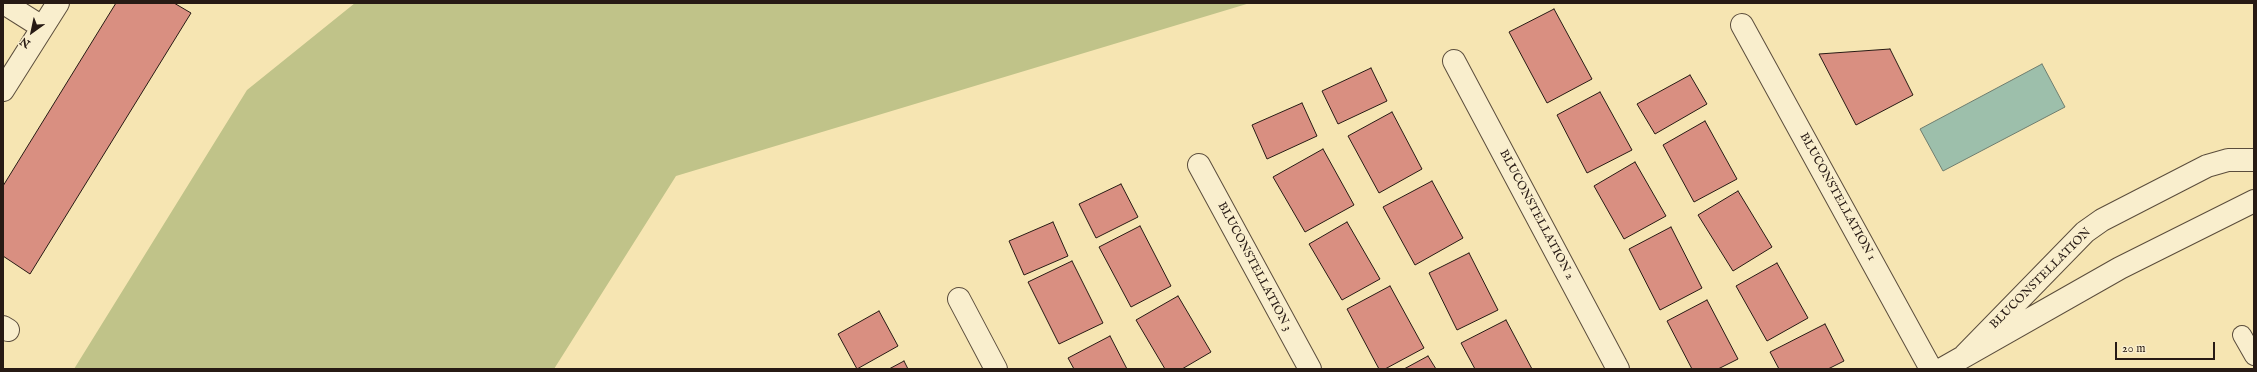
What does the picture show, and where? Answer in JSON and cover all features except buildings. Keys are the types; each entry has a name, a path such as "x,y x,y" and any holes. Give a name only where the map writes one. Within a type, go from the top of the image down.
{"street":[{"path":"4,3 42,27"},
{"path":"3,90 58,3"},
{"name":"BLUCONSTELLATION 1","path":"1742,25 1931,369"},
{"name":"BLUCONSTELLATION 2","path":"1454,61 1618,369"},
{"name":"BLUCONSTELLATION","path":"1965,355 2085,232 2102,220 2207,166 2228,160 2254,160"},
{"name":"BLUCONSTELLATION 3","path":"1199,165 1310,369"},
{"name":"BLUCONSTELLATION","path":"1942,369 2120,268 2254,201"},
{"path":"959,299 996,369"}],"lane":[{"path":"2242,335 2254,356"}],"green space":[{"path":"355,3 1250,3 676,176 554,369 74,369 247,90"}],"shaded area":[{"path":"2042,64 2065,107 1943,171 1920,129"}]}
